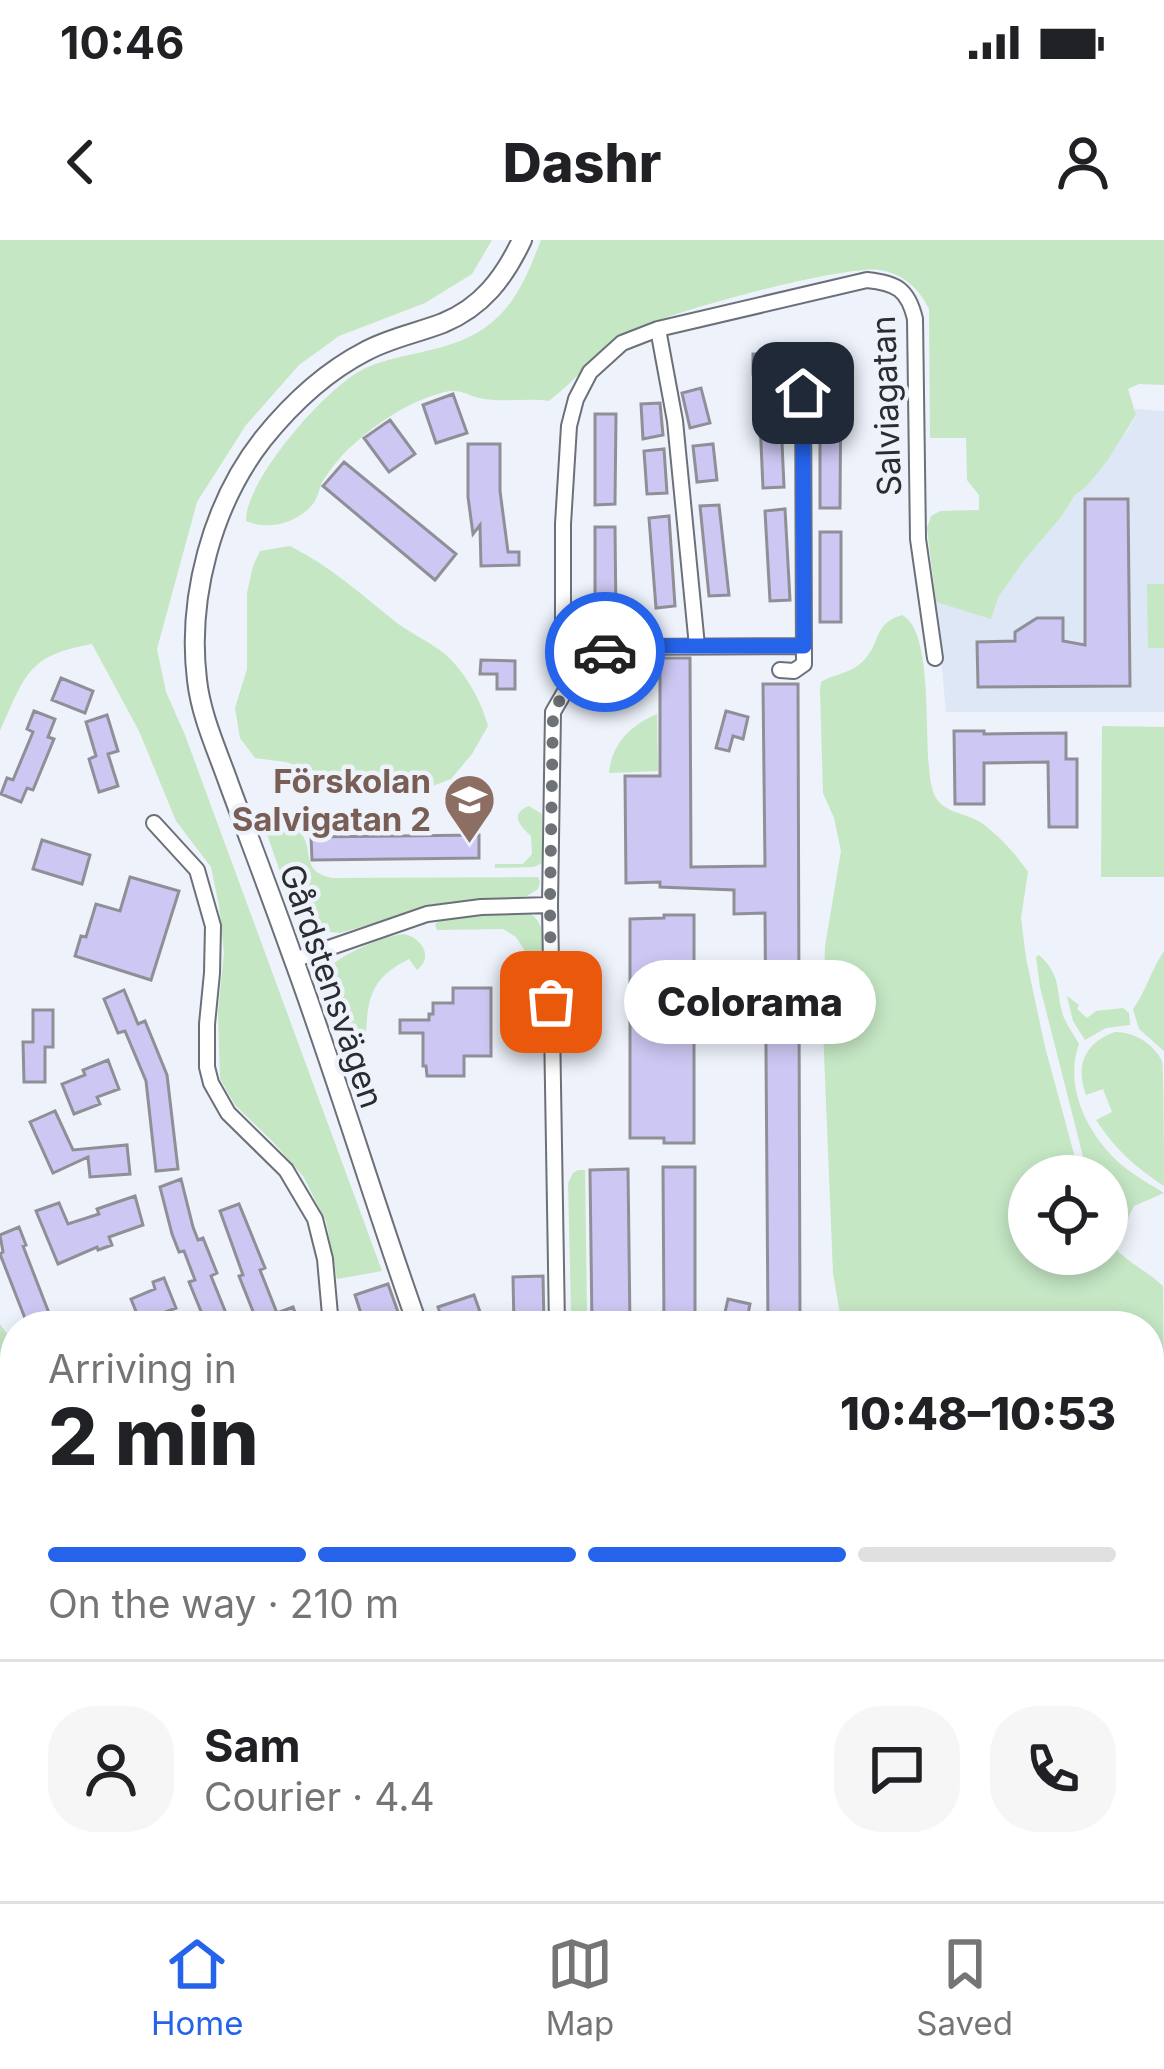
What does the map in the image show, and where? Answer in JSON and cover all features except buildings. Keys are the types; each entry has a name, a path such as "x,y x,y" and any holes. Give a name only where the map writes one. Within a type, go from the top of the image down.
{"street":[{"name":"Gårdstensvägen","path":"413,1311 294,960 208,727 197,680 198,613 202,575 221,510 244,465 290,407 338,367 370,349 468,311 506,272 522,240"},
{"name":"Salviagatan","path":"578,668 563,646 563,524 572,412 582,384 600,360 622,343 658,329 867,280 888,282 911,300 915,319 918,539 935,658"},
{"path":"658,329 675,421 697,646"},
{"path":"780,670 804,664 803,357"},
{"path":"557,1311 550,904 553,712 578,668 619,646 804,646"},
{"path":"154,823 197,870 213,926 207,1046 211,1083 228,1112 299,1189 314,1219 325,1259 330,1311"},
{"path":"294,960 428,914 550,904"}],"shaded area":[{"path":"1134,409 1164,411 1164,712 946,712 936,602 991,618 999,596 1026,558 1127,431 1136,416"}],"green space":[{"path":"0,240 492,240 472,274 425,303 339,336 299,365 246,425 197,502 157,649 166,692 382,1271 337,1279 326,1221 303,1176 235,1105 220,1079 218,1012 224,953 211,867 176,821 139,731 92,644 54,654 31,671 0,731"},
{"path":"541,240 1164,240 1164,385 1139,384 1128,389 1136,415 1107,461 1026,558 999,596 991,619 936,602 927,528 931,516 940,511 979,510 979,495 967,480 966,438 930,438 929,309 909,283 880,270 793,282 645,325 616,341 549,401 493,400 454,391 429,397 384,420 350,448 324,479 313,504 299,516 273,525 246,521 259,482 312,412 368,367 448,345 487,326 516,294"},
{"path":"290,546 439,650 466,678 488,726 451,779 414,793 384,794 286,762 255,758 240,738 235,708 247,669 247,593 253,566 260,551"},
{"path":"1147,584 1164,584 1164,648 1148,648"},
{"path":"902,615 920,644 935,797 946,808 989,829 1028,872 1021,918 1026,958 1074,1155 1008,1155 1008,1275 1128,1275 1128,1259 1163,1286 1163,1311 839,1311 833,1273 823,1029 825,946 841,851 823,793 820,690 821,682 860,664 886,623"},
{"path":"657,714 658,771 609,773 624,736"},
{"path":"1102,726 1164,727 1164,877 1101,877"},
{"path":"529,806 542,814 542,863 495,868 495,864 523,864 532,854 531,836 518,816"},
{"path":"298,830 315,870 332,878 538,877 540,882 527,896 412,912 340,933 314,930 295,915 267,834"},
{"path":"526,910 543,936 542,956 530,959 516,937 503,929 437,930 435,924 467,914"},
{"path":"404,934 424,949 422,965 417,970 409,959 381,980 371,997 366,1032 349,1037 346,1043 324,997 327,971 358,949"},
{"path":"1164,951 1164,1051 1139,1029 1133,1009"},
{"path":"1036,957 1047,963 1055,978 1064,1018 1079,1044 1074,1078 1082,1111 1112,1155 1083,1155"},
{"path":"1067,996 1087,1018 1096,1011 1123,1008 1129,1013 1130,1025 1106,1028 1085,1040 1073,1021"},
{"path":"1129,1034 1154,1049 1162,1061 1164,1186 1128,1159 1096,1120 1112,1112 1103,1089 1086,1095 1082,1065 1090,1049 1105,1036"},
{"path":"578,1170 585,1170 587,1311 571,1311 568,1183"},
{"path":"1128,1170 1164,1193 1134,1206 1128,1218"}],"way so far":[{"path":"551,1002 553,712 578,668 605,652"}],"place":[{"name":"Förskolan Salvigatan 2","path":"470,846"},
{"name":"Colorama","path":"551,1002"}],"route":[{"path":"605,652 619,646 804,646 803,393"}]}
